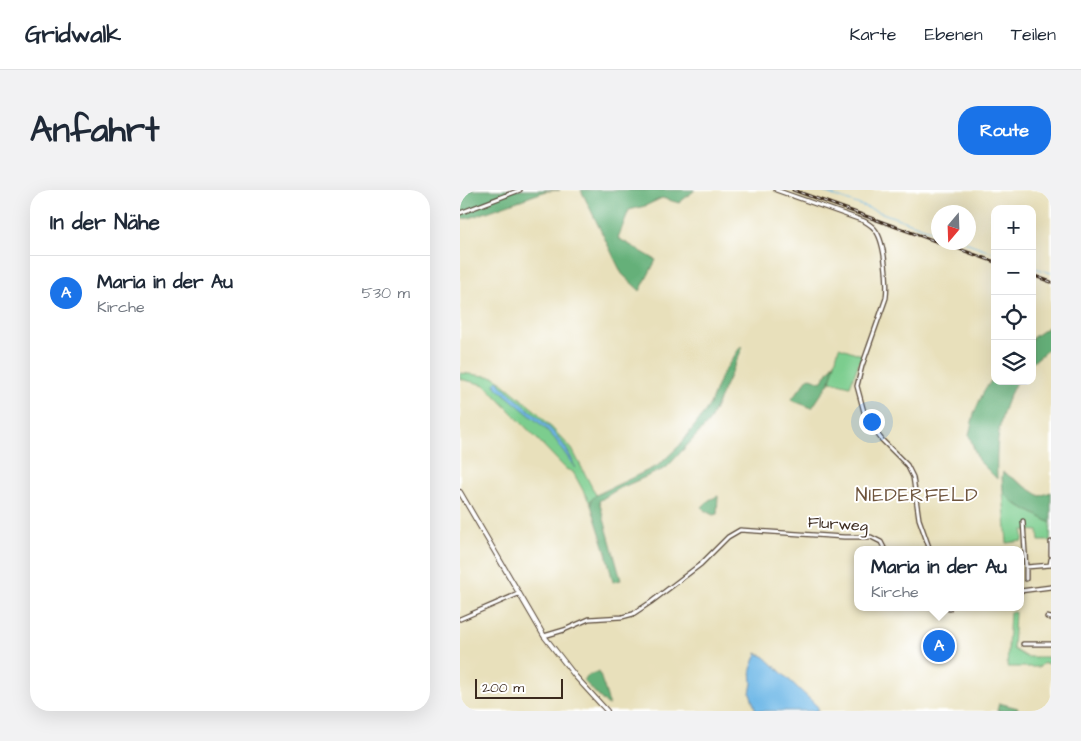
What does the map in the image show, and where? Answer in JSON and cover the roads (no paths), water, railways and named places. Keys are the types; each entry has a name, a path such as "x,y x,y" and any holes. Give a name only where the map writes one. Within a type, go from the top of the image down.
{"main road":[{"path":"460,492 544,636 576,677 606,710"}],"street":[{"path":"460,213 520,190"},
{"path":"776,190 864,221 877,232 881,246 887,289 886,298 862,366 857,386 864,412 870,423 882,440 907,465 914,477 919,519 929,546"},
{"path":"1023,522 1026,579"},
{"name":"Flurweg","path":"544,636 589,619 622,617 633,614 701,564 728,537 740,530 871,537 881,542 883,546"},
{"path":"1026,567 1050,565 1051,542"},
{"path":"1024,590 1051,587"},
{"path":"460,619 518,594"},
{"path":"1024,644 1051,644"}],"water":[{"path":"497,381 542,420 562,442 575,468 545,428 495,386"},
{"path":"757,653 765,657 818,707 818,711 756,711 750,693 752,683 751,669"}],"waterway":[{"path":"818,190 931,230"},
{"path":"976,246 991,252"},
{"path":"1036,268 1051,273"}],"railway":[{"path":"793,190 931,239"},
{"path":"962,250 991,261"},
{"path":"1036,276 1051,282"}],"place":[{"name":"Maria in der Au","path":"939,646"}],"district":[{"name":"NIEDERFELD","path":"917,494"}]}
